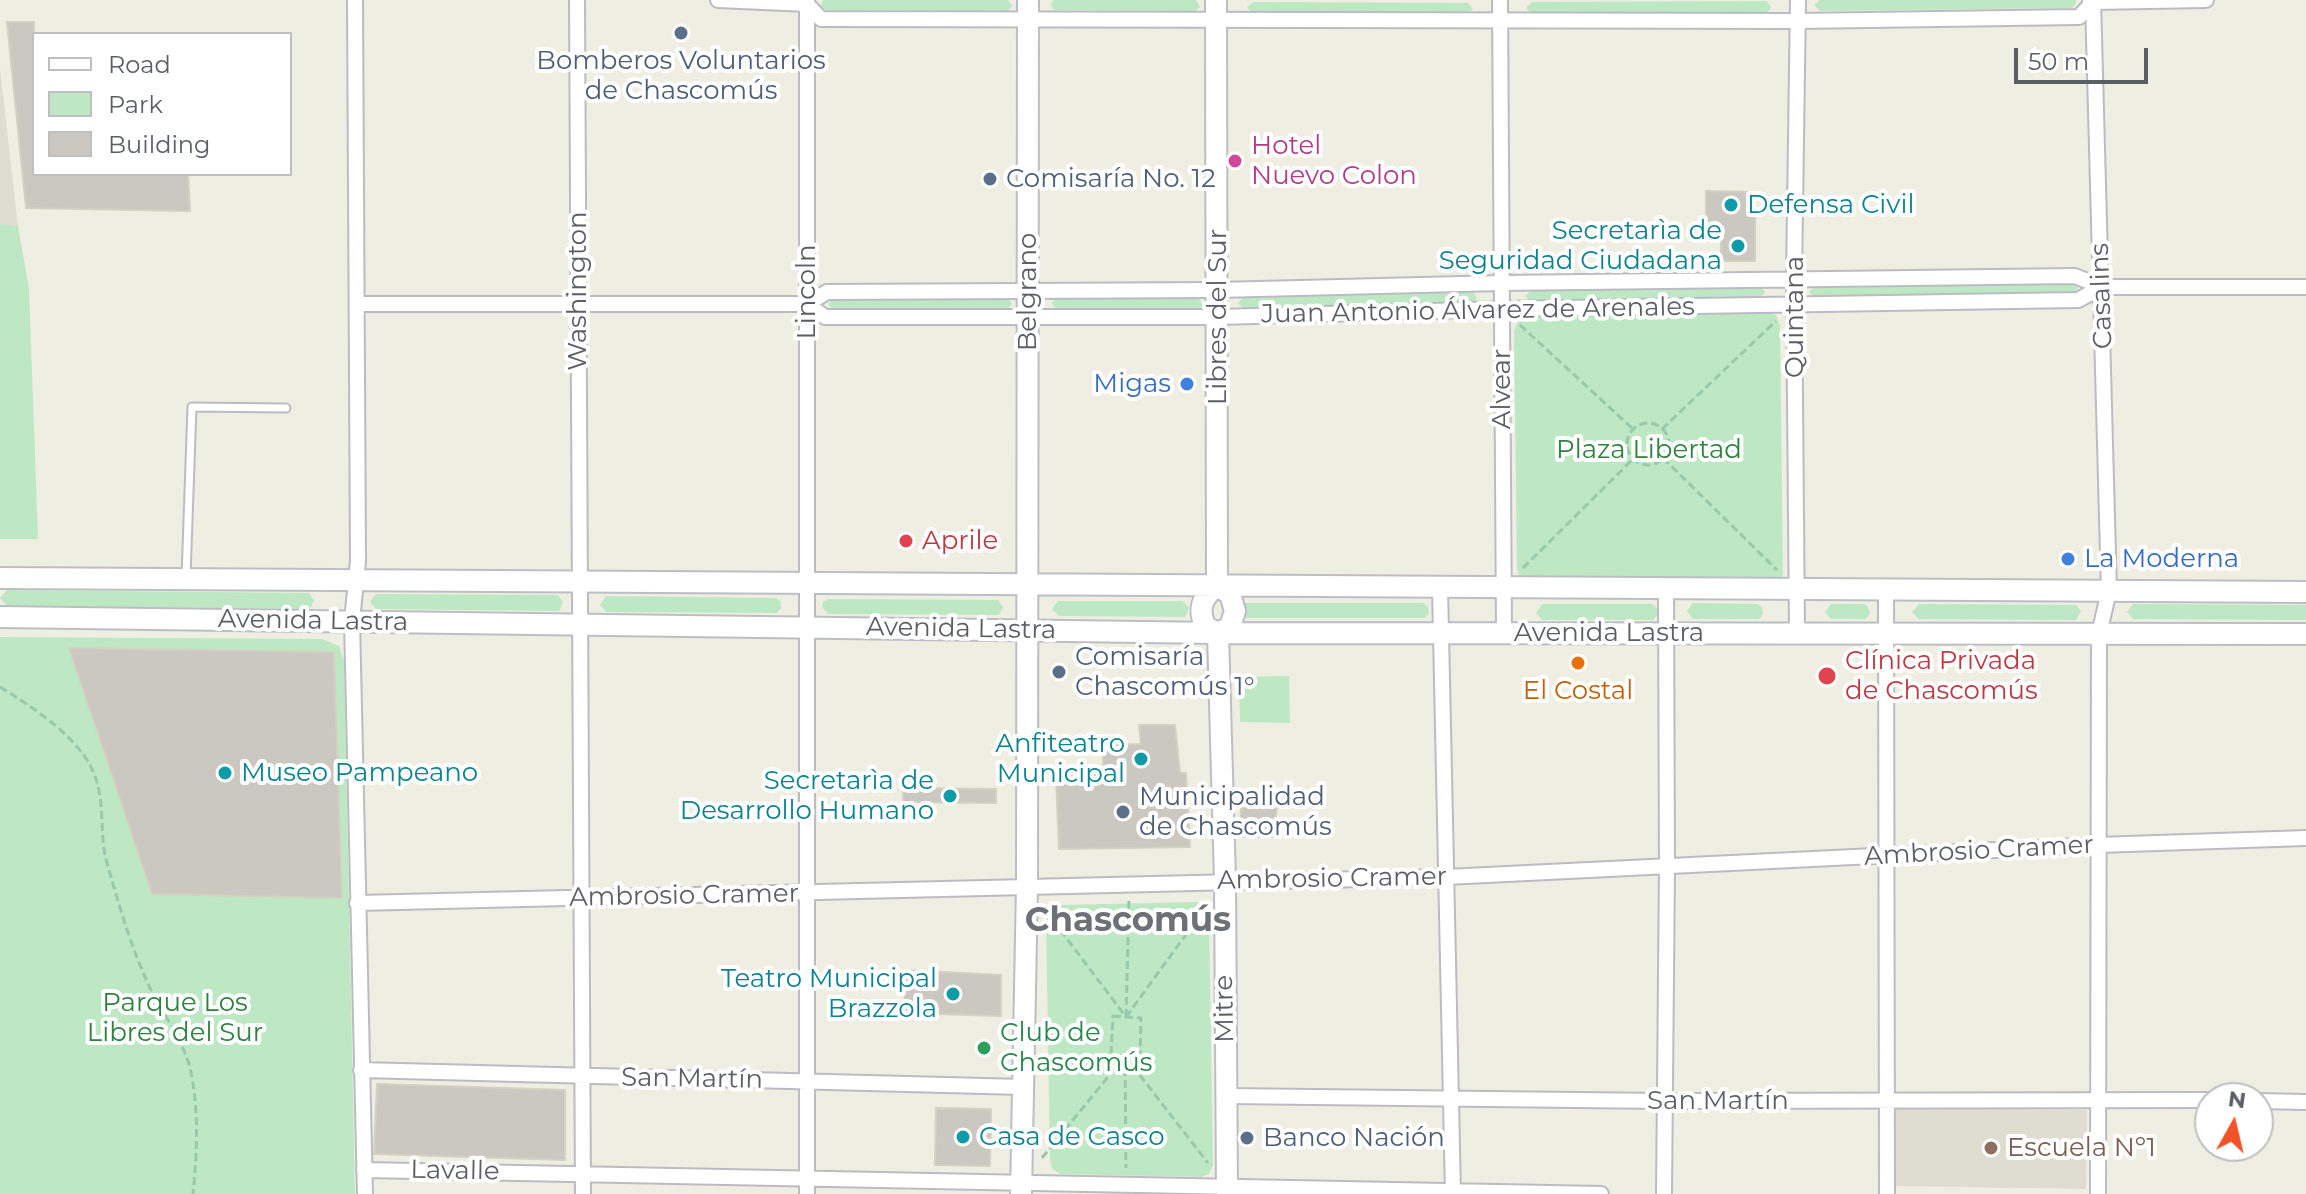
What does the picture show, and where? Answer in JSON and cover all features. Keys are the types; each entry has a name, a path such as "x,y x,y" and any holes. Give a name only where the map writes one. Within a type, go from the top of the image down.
{"main road":[{"name":"Belgrano","path":"1021,1189 1027,886 1028,10"},
{"name":"Libres del Sur","path":"1216,10 1217,586"},
{"name":"Avenida Lastra","path":"0,578 2306,592"},
{"path":"1217,586 1230,594 1235,611 1230,627 1218,633 1206,627 1201,611 1206,594 1217,586"},
{"name":"Avenida Lastra","path":"0,617 1218,633 2306,634"},
{"name":"Mitre","path":"1218,633 1225,880 1227,1190"}],"street":[{"path":"355,0 358,561 352,621 365,1194"},
{"name":"Washington","path":"577,0 583,1194"},
{"path":"718,0 808,1 821,19 1028,10 1216,10 1500,21 2079,17 2092,1 2206,0"},
{"name":"Alvear","path":"1500,0 1504,633"},
{"name":"Quintana","path":"1797,634 1794,279 1798,0"},
{"name":"Lincoln","path":"807,1187 808,1"},
{"name":"Casalins","path":"2092,1 2109,591 2099,634 2098,1194"},
{"name":"Juan Antonio Álvarez de Arenales","path":"357,304 807,304 827,292 1218,290 2075,276 2102,287 2306,287"},
{"name":"Juan Antonio Álvarez de Arenales","path":"807,304 825,317 1218,317 2078,300 2102,287"},
{"path":"1440,587 1453,1193"},
{"path":"1664,1194 1666,589"},
{"path":"1886,590 1887,1194"},
{"name":"Ambrosio Cramer","path":"357,903 1446,877 2098,845 2306,838"},
{"name":"San Martín","path":"361,1070 1023,1087"},
{"name":"San Martín","path":"1226,1096 1664,1101 2194,1100"},
{"path":"2274,1101 2306,1102"},
{"name":"Lavalle","path":"364,1170 583,1173 807,1187 1021,1189 1127,1185 1227,1190 1601,1194"}],"lane":[{"path":"186,580 192,407 286,408"}],"path":[{"path":"1662,429 1795,304"},
{"path":"1502,309 1633,429"},
{"path":"1650,423 1662,429 1668,447 1663,458 1645,464 1633,459 1627,441 1633,429 1650,423"},
{"path":"1663,458 1797,589"},
{"path":"1503,588 1633,459"},
{"path":"0,687 60,728 90,767 98,785 102,800 103,842 115,889 149,987 191,1069 196,1101 193,1194"},
{"path":"1126,1017 1130,883"},
{"path":"1027,886 1126,1017"},
{"path":"1126,1017 1207,905"},
{"path":"1113,1016 1126,1017 1141,1018 1140,1056 1111,1055 1113,1016"},
{"path":"1125,1056 1208,1163"},
{"path":"1125,1056 1127,1185"},
{"path":"1021,1189 1125,1056"}],"shaded area":[{"path":"0,69 18,226 0,224"},
{"name":"Escuela Nº1","path":"1896,1108 2087,1110 2086,1189 1895,1186"}],"green space":[{"path":"823,0 1008,0 1012,6 1008,11 826,10 821,6"},
{"path":"1053,0 1196,0 1200,7 1196,11 1055,10 1051,7"},
{"path":"1820,0 2076,0 2076,3 2072,8 1820,11 1814,5"},
{"path":"1767,1 1771,8 1767,13 1532,14 1526,8 1532,2"},
{"path":"1253,2 1468,3 1473,9 1468,13 1252,13 1247,7"},
{"path":"0,224 18,226 29,289 38,539 0,539"},
{"path":"2074,282 2078,288 2074,293 1815,298 1809,292 1815,286"},
{"path":"1761,286 1765,292 1761,297 1531,302 1525,296 1531,291"},
{"path":"1473,292 1477,298 1473,303 1244,309 1238,303 1244,297"},
{"path":"834,298 1008,298 1012,304 1008,309 833,310 828,304"},
{"path":"1057,298 1199,299 1203,305 1199,310 1057,309 1051,303"},
{"name":"Plaza Libertad","path":"1768,312 1776,315 1780,326 1783,580 1520,578 1517,569 1514,332 1518,322 1528,316"},
{"path":"7,590 309,593 314,600 310,609 7,606 0,598"},
{"path":"376,594 558,595 563,602 559,611 376,609 370,602"},
{"path":"606,596 776,598 781,608 777,613 606,612 600,605"},
{"path":"828,599 998,600 1003,607 999,615 828,614 822,607"},
{"path":"1058,601 1183,601 1189,608 1185,617 1059,616 1052,609"},
{"path":"1423,603 1429,613 1425,618 1245,618 1242,616 1242,604"},
{"path":"1693,603 1758,604 1763,614 1759,619 1693,619 1687,611"},
{"path":"1542,604 1652,604 1658,614 1653,620 1542,620 1536,613"},
{"path":"1831,604 1864,604 1870,614 1865,619 1831,619 1825,612"},
{"path":"1919,604 2076,605 2081,611 2076,620 1919,619 1912,612"},
{"path":"2133,604 2306,605 2306,620 2133,619 2127,612"},
{"name":"Parque Los Libres del Sur","path":"0,637 322,639 339,646 344,661 355,1194 0,1194"},
{"path":"1289,676 1290,723 1240,722 1239,677"},
{"path":"1205,904 1209,913 1213,1165 1209,1174 1201,1177 1060,1174 1052,1168 1050,1160 1046,919 1050,910 1060,905"}],"building":[{"path":"7,22 34,22 32,176 188,176 190,211 26,208"},
{"path":"1706,191 1755,192 1755,261 1721,261 1721,230 1706,231"},
{"name":"Museo Pampeano","path":"69,648 334,652 342,898 152,894"},
{"name":"Municipalidad de Chascomús","path":"1139,725 1175,725 1180,773 1186,773 1190,847 1059,849 1056,778 1104,773 1102,745 1141,744"},
{"name":"Secretarìa de Desarrollo Humano","path":"903,788 996,789 996,803 903,802"},
{"path":"1241,806 1277,807 1274,837 1240,837"},
{"name":"Teatro Municipal Brazzola","path":"906,970 1001,975 1001,1016 904,1013"},
{"path":"377,1084 565,1090 565,1160 374,1154"},
{"name":"Casa de Casco","path":"936,1108 991,1109 990,1166 935,1165"}],"place":[{"name":"Bomberos Voluntarios de Chascomús","path":"681,33"},
{"name":"Hotel Nuevo Colon","path":"1235,161"},
{"name":"Comisaría No. 12","path":"990,179"},
{"name":"Defensa Civil","path":"1731,205"},
{"name":"Secretarìa de Seguridad Ciudadana","path":"1738,246"},
{"name":"Migas","path":"1187,384"},
{"name":"Aprile","path":"906,541"},
{"name":"La Moderna","path":"2068,559"},
{"name":"El Costal","path":"1578,663"},
{"name":"Comisaría Chascomús 1°","path":"1059,672"},
{"name":"Clínica Privada de Chascomús","path":"1827,676"},
{"name":"Anfiteatro Municipal","path":"1141,759"},
{"name":"Museo Pampeano","path":"225,773"},
{"name":"Secretarìa de Desarrollo Humano","path":"950,796"},
{"name":"Municipalidad de Chascomús","path":"1123,812"},
{"name":"Teatro Municipal Brazzola","path":"953,994"},
{"name":"Club de Chascomús","path":"984,1048"},
{"name":"Casa de Casco","path":"963,1137"},
{"name":"Banco Nación","path":"1247,1138"},
{"name":"Escuela Nº1","path":"1991,1148"}],"district":[{"name":"Chascomús","path":"1128,921"}]}
